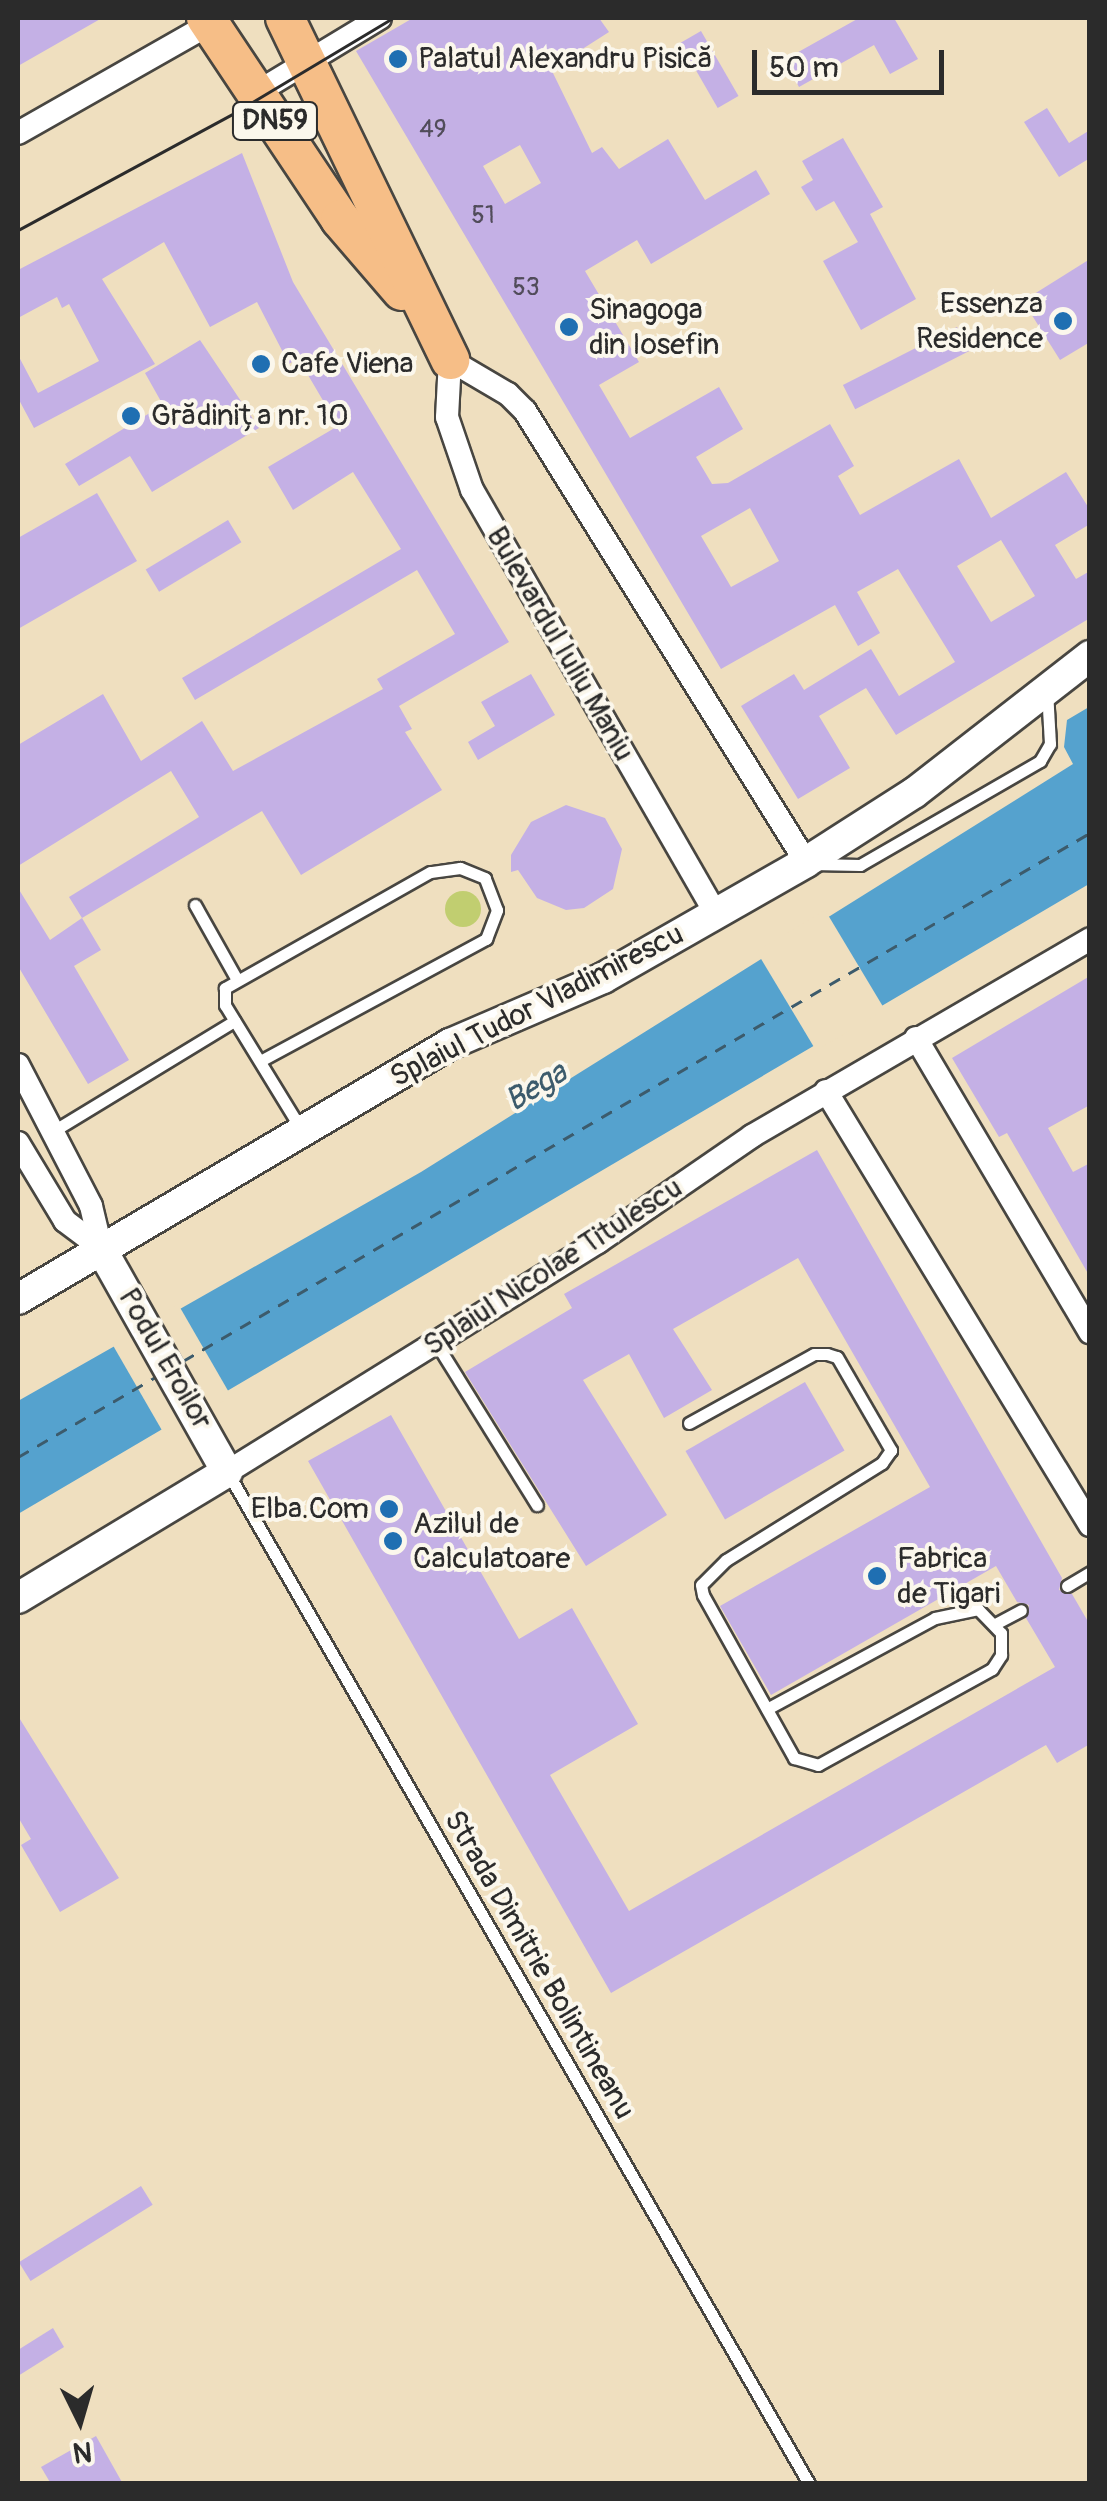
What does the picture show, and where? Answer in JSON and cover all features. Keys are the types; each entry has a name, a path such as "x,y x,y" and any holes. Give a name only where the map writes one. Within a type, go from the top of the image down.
{"main road":[{"name":"DN59","path":"286,18 378,202 424,316 450,360"},
{"name":"DN59","path":"212,20 340,219 424,316"}],"street":[{"path":"256,92 380,18"},
{"path":"18,134 212,20"},
{"path":"450,360 508,394 525,411 806,862"},
{"name":"Bulevardul Iuliu Maniu","path":"450,360 447,417 472,490 716,914"},
{"name":"Splaiul Tudor Vladimirescu","path":"18,1299 450,1044 603,978 806,862 914,793 1046,686 1090,656"},
{"name":"Splaiul Nicolae Titulescu","path":"18,1598 436,1343 826,1091 1090,939"},
{"path":"916,1038 1090,1332"},
{"path":"18,1065 91,1206 101,1248"},
{"path":"826,1091 1090,1525"},
{"path":"18,1143 65,1221 101,1248"},
{"name":"Podul Eroilor","path":"101,1248 227,1472"}],"lane":[{"path":"806,862 824,869 860,865 1040,761 1050,744 1046,686"},
{"path":"262,1060 486,939 496,920 495,892 469,870 430,872 236,978 223,993 234,1021 262,1060 301,1130"},
{"path":"194,906 236,978"},
{"path":"55,1130 234,1021"},
{"path":"436,1343 536,1505"},
{"path":"690,1423 814,1354 828,1354 837,1358 891,1450 882,1463 704,1576 703,1595 794,1758 818,1764 992,1670 1001,1655 997,1623 978,1609 935,1618 767,1709"},
{"name":"Strada Dimitrie Bolintineanu","path":"227,1472 809,2484"},
{"path":"1067,1586 1090,1572"},
{"path":"997,1623 1021,1610"}],"green space":[{"path":"463,891 475,897 481,909 475,921 463,927 451,921 445,909 451,897"}],"water":[{"path":"1089,707 1089,884 18,1514 18,1401 421,1172 1073,764 1064,747 1067,720"}],"pier":[{"path":"825,910 885,1009 816,1051 756,951"},
{"path":"178,1304 232,1397 165,1435 111,1342"}],"building":[{"path":"18,18 102,18 18,66"},
{"path":"413,18 599,18 609,32 551,69 592,153 602,147 619,169 668,139 705,200 756,170 770,194 651,264 637,240 585,271 639,362 599,385 630,438 719,387 743,429 696,457 712,484 728,483 830,424 854,466 838,476 860,515 959,459 991,518 1066,472 1090,510 1090,524 1055,545 1076,579 1090,571 1090,618 896,735 866,688 819,716 850,768 798,799 741,706 794,674 804,690 871,649 899,696 955,662 898,569 857,592 880,633 858,646 835,605 721,669 356,51","holes":["520,145 541,183 505,204 483,166","750,508 779,561 731,587 701,536","1001,540 1035,596 991,622 957,566"]},
{"path":"859,18 894,18 918,59 890,74 874,45 799,87 784,60"},
{"path":"701,31 738,96 718,108 680,43"},
{"path":"1047,108 1069,143 1090,130 1090,158 1059,177 1024,122"},
{"path":"843,138 883,207 870,214 916,299 861,330 823,261 858,242 834,201 816,211 801,187 813,180 802,161"},
{"path":"242,153 293,282 509,642 399,706 412,729 405,732 442,790 301,875 262,811 82,918 69,897 199,817 171,771 18,866 18,745 103,694 141,761 202,721 233,771 383,689 377,679 455,634 417,570 195,700 182,678 401,549 353,472 293,510 268,467 338,426 298,358 289,364 257,302 210,327 164,242 102,279 155,364 34,428 18,398 18,355 38,393 99,361 69,304 62,308 57,297 18,318 18,270"},
{"name":"Essenza Residence","path":"1090,259 1090,342 1060,360 1023,301"},
{"path":"957,327 969,351 855,409 843,385"},
{"path":"200,340 259,428 152,492 130,456 79,486 65,464 163,405 145,373"},
{"path":"97,493 137,561 18,629 18,538"},
{"path":"228,520 241,542 159,592 146,569"},
{"path":"531,674 555,715 478,760 468,742 495,726 481,702"},
{"path":"566,805 605,818 622,849 613,889 584,908 566,910 537,898 518,870 511,872 511,855 531,822"},
{"path":"18,888 50,940 82,918 101,950 74,966 129,1060 88,1084 18,966"},
{"path":"1090,976 1090,1105 1048,1128 1073,1172 1090,1163 1090,1277 1007,1133 999,1137 952,1058"},
{"name":"Fabrica de Tigari","path":"817,1150 1062,1578 1059,1590 1072,1594 1090,1625 1090,1744 1057,1763 1046,1745 611,1993 308,1461 391,1415 519,1639 572,1608 638,1724 550,1775 629,1911 1055,1667 1026,1618 1029,1605 1017,1602 996,1566 771,1695 720,1606 930,1487 798,1258 673,1329 712,1390 664,1418 629,1354 583,1380 667,1515 586,1566 465,1372 572,1308 564,1294"},
{"path":"805,1382 845,1450 725,1519 685,1451"},
{"path":"18,1716 119,1878 60,1912 21,1845 31,1839 18,1817"},
{"path":"141,2186 153,2205 31,2281 19,2262"},
{"path":"53,2328 64,2347 18,2376 18,2350"},
{"path":"96,2436 123,2484 51,2484 41,2467"}],"ferry route":[{"path":"183,1361 1090,833"},
{"path":"18,1457 159,1375"}],"tram line":[{"path":"18,230 234,113 393,18"}],"place":[{"name":"Palatul Alexandru Pisică","path":"398,59"},
{"name":"Essenza Residence","path":"1063,321"},
{"name":"Sinagoga din Iosefin","path":"569,327"},
{"name":"Cafe Viena","path":"261,364"},
{"name":"Grădinița nr. 10","path":"131,416"},
{"name":"Elba.Com","path":"389,1509"},
{"name":"Azilul de Calculatoare","path":"393,1541"},
{"name":"Fabrica de Tigari","path":"877,1576"}],"water label":[{"name":"Bega","path":"536,1087"}]}
